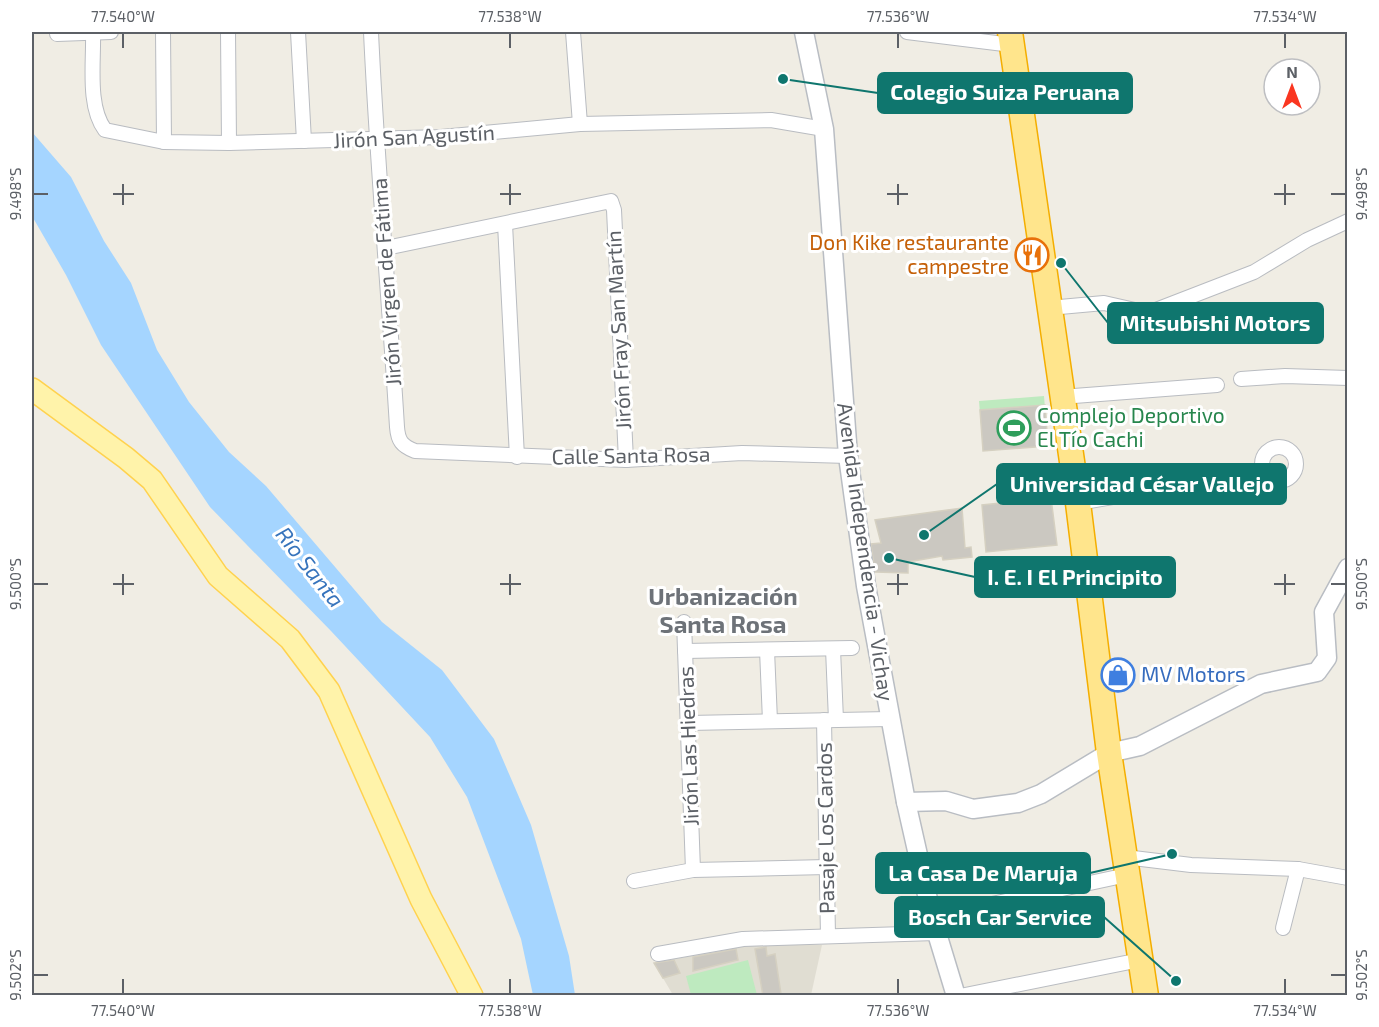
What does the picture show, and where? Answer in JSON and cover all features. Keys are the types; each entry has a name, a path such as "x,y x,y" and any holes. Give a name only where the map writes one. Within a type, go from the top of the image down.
{"highway":[{"path":"1011,38 1048,308 1078,503 1109,753 1146,996"}],"main road":[{"name":"Avenida Independencia - Vichay","path":"804,32 824,129 848,456 889,719 934,925 958,996"},
{"path":"32,389 126,458 152,480 218,576 290,639 329,691 422,899 472,996"},
{"path":"906,802 946,801 973,809 1008,806 1041,794 1109,753 1140,746 1261,684 1317,672 1327,658 1324,612 1347,568"}],"street":[{"name":"Jirón San Agustín","path":"93,32 95,105 99,122 105,130 164,142 229,143 375,138 506,132 580,123 771,120 824,129"},
{"path":"57,34 111,32"},
{"path":"163,32 164,142"},
{"path":"228,32 229,143"},
{"path":"298,32 304,141"},
{"name":"Jirón Virgen de Fátima","path":"371,32 375,138 386,248 398,439 405,447 415,451"},
{"path":"573,32 580,123"},
{"path":"907,32 1011,38"},
{"name":"Jirón Fray San Martín","path":"505,224 611,201 614,210 626,460"},
{"path":"1048,308 1104,303 1148,313 1254,272 1307,240 1347,221"},
{"path":"386,248 505,224 517,457"},
{"path":"1241,380 1285,376 1347,378"},
{"path":"1061,397 1217,386"},
{"name":"Calle Santa Rosa","path":"415,451 626,460 742,453 848,456"},
{"path":"1078,503 1263,471"},
{"name":"Jirón Las Hiedras","path":"684,621 693,870"},
{"path":"686,651 852,648"},
{"name":"Pasaje Los Cardos","path":"828,936 827,867 833,649"},
{"path":"767,650 770,721"},
{"path":"689,723 889,719"},
{"path":"658,954 743,939 828,936 934,925 1126,866 1191,865 1298,869 1347,878"},
{"path":"634,881 693,870 827,867"},
{"path":"1283,928 1298,869"},
{"path":"958,996 1140,960"}],"shaded area":[{"path":"754,944 822,945 811,995 673,995 654,963"}],"green space":[{"name":"Complejo Deportivo El Tío Cachi","path":"1044,396 1048,446 983,451 979,401"},
{"path":"748,960 757,995 691,995 686,976"}],"water":[{"name":"Río Santa","path":"32,132 71,177 104,241 131,283 157,350 189,402 229,452 266,486 382,622 442,670 494,739 531,825 569,956 575,995 533,995 521,939 467,797 430,737 210,507 101,345 66,275 32,216"}],"building":[{"name":"Complejo Deportivo El Tío Cachi","path":"1045,405 1048,446 983,451 980,410"},
{"path":"1051,498 1057,545 986,552 982,505"},
{"path":"962,508 965,548 971,547 972,557 943,560 942,556 908,562 908,573 875,572 871,544 881,543 875,520"},
{"path":"766,947 767,956 775,954 781,994 763,996 755,949"},
{"path":"736,949 738,960 693,971 693,957"},
{"path":"674,960 680,973 663,978 654,963"}],"place":[{"name":"Colegio Suiza Peruana","path":"783,79"},
{"name":"Don Kike restaurante campestre","path":"1032,255"},
{"name":"Mitsubishi Motors","path":"1061,263"},
{"name":"Complejo Deportivo El Tío Cachi","path":"1014,428"},
{"name":"Universidad César Vallejo","path":"924,535"},
{"name":"I. E. I El Principito","path":"889,558"},
{"name":"MV Motors","path":"1118,675"},
{"name":"La Casa De Maruja","path":"1172,854"},
{"name":"Bosch Car Service","path":"1176,981"}],"district":[{"name":"Urbanización Santa Rosa","path":"723,611"}]}
